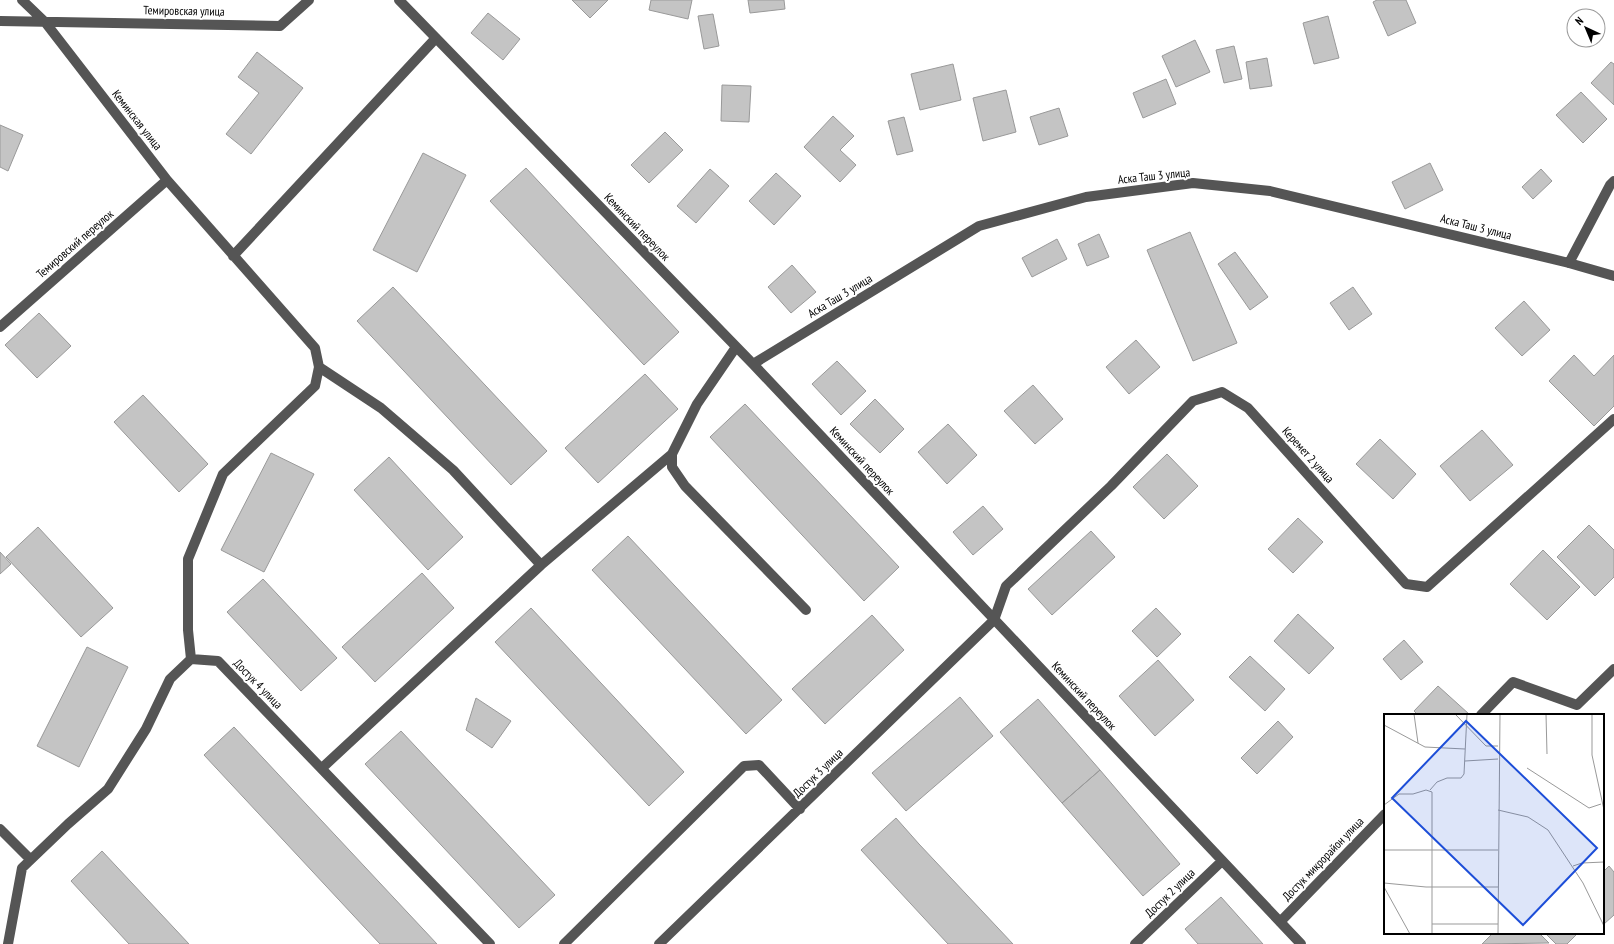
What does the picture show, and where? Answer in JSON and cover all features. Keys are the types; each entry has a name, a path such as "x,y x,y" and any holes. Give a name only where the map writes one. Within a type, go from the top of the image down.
{"street":[{"name":"Кеминская улица","path":"22,0 45,22 167,180 315,348 320,367"},
{"name":"Темировская улица","path":"0,20 280,26 309,0"},
{"name":"Кеминский переулок","path":"399,0 736,347 1301,944"},
{"path":"233,256 436,38"},
{"name":"Темировский переулок","path":"0,327 167,180"},
{"path":"1569,263 1610,185 1614,181"},
{"name":"Аска Таш 3 улица","path":"752,364 979,226 1086,197 1193,183 1270,191 1569,263 1614,276"},
{"path":"322,768 542,564 672,454 697,404 736,347"},
{"path":"8,944 22,868 30,859 108,789 146,729 170,679 191,659 188,630 188,559 223,474 315,386 320,367 381,408 453,470 542,564"},
{"name":"Керемет 2 улица","path":"994,620 1006,586 1111,486 1194,401 1222,392 1248,408 1406,584 1427,587 1614,420"},
{"path":"672,454 672,467 685,486 806,610"},
{"name":"Достук 3 улица","path":"660,944 994,620"},
{"name":"Достук 4 улица","path":"191,659 218,662 322,768 490,944"},
{"path":"1482,714 1513,682 1577,705 1614,669"},
{"path":"564,944 744,766 759,765 800,809"},
{"name":"Достук микрорайон улица","path":"1280,922 1384,815"},
{"path":"0,829 30,859"},
{"name":"Достук 2 улица","path":"1135,944 1222,861"}],"building":[{"path":"572,0 608,0 590,18"},
{"path":"651,0 692,0 688,19 649,10"},
{"path":"748,0 784,0 785,9 750,13"},
{"path":"1377,0 1406,0 1416,23 1388,36 1373,2"},
{"path":"488,13 520,39 503,60 471,33"},
{"path":"713,14 719,46 704,49 698,16"},
{"path":"1328,16 1339,58 1314,64 1303,23"},
{"path":"1195,40 1210,72 1176,87 1162,56"},
{"path":"1234,46 1242,79 1224,83 1216,50"},
{"path":"257,52 303,88 251,154 226,134 259,93 238,77"},
{"path":"1267,58 1272,86 1250,89 1246,62"},
{"path":"1611,62 1614,64 1614,105 1591,83"},
{"path":"953,64 961,100 920,110 911,74"},
{"path":"1166,79 1176,104 1143,118 1133,93"},
{"path":"722,85 751,86 749,122 721,121"},
{"path":"1006,90 1016,132 983,141 973,98"},
{"path":"1581,92 1607,119 1583,143 1556,115"},
{"path":"1059,108 1068,136 1039,145 1030,117"},
{"path":"833,116 854,136 840,150 856,165 840,182 804,147"},
{"path":"904,117 913,151 897,155 888,121"},
{"path":"0,125 23,135 8,171 0,167"},
{"path":"665,132 683,150 649,183 631,165"},
{"path":"423,153 466,175 417,272 373,250"},
{"path":"1430,163 1443,190 1405,209 1392,182"},
{"path":"526,168 679,332 644,365 490,201"},
{"path":"710,169 729,186 696,223 677,206"},
{"path":"1541,169 1552,181 1533,199 1522,187"},
{"path":"776,173 801,196 774,225 749,201"},
{"path":"1190,232 1237,343 1193,361 1147,250"},
{"path":"1099,234 1109,257 1087,266 1078,244"},
{"path":"1057,239 1067,259 1032,277 1022,258"},
{"path":"1235,252 1268,297 1250,310 1218,264"},
{"path":"792,265 816,292 791,313 768,287"},
{"path":"393,287 547,451 511,485 357,321"},
{"path":"1353,287 1372,314 1349,330 1330,303"},
{"path":"1524,301 1550,330 1522,356 1495,328"},
{"path":"39,313 71,346 37,378 5,345"},
{"path":"1136,340 1160,367 1129,394 1106,367"},
{"path":"1574,355 1594,376 1614,355 1614,406 1594,426 1549,381"},
{"path":"837,361 866,391 841,415 812,384"},
{"path":"645,374 678,409 598,483 565,448"},
{"path":"1033,385 1063,419 1035,444 1004,411"},
{"path":"143,395 208,464 179,492 114,422"},
{"path":"875,399 904,429 880,453 850,424"},
{"path":"745,404 899,567 864,601 710,437"},
{"path":"948,424 977,455 947,484 918,452"},
{"path":"1482,430 1513,465 1470,501 1440,466"},
{"path":"1380,439 1416,474 1393,499 1356,464"},
{"path":"271,453 314,474 264,572 221,550"},
{"path":"1167,454 1198,486 1164,519 1133,487"},
{"path":"389,457 463,537 428,570 354,490"},
{"path":"983,506 1003,529 973,555 953,532"},
{"path":"1298,518 1323,542 1293,573 1268,549"},
{"path":"1589,525 1614,550 1614,577 1595,596 1557,557"},
{"path":"38,527 113,608 81,637 6,557"},
{"path":"1091,531 1115,557 1052,615 1028,589"},
{"path":"628,536 782,700 746,734 592,570"},
{"path":"1543,550 1580,587 1547,620 1510,584"},
{"path":"0,552 11,564 0,574"},
{"path":"422,573 454,608 375,682 342,647"},
{"path":"263,579 337,658 301,691 227,612"},
{"path":"531,608 684,772 649,806 495,642"},
{"path":"1156,608 1181,634 1157,657 1132,631"},
{"path":"1298,614 1334,648 1309,674 1274,641"},
{"path":"872,615 904,650 825,724 792,689"},
{"path":"1404,640 1423,662 1401,680 1383,659"},
{"path":"87,647 128,667 79,767 37,746"},
{"path":"1250,656 1285,689 1265,711 1229,677"},
{"path":"1158,660 1194,700 1155,736 1119,696"},
{"path":"1438,686 1469,714 1417,714 1414,711"},
{"path":"960,697 993,736 906,811 872,773"},
{"path":"476,698 511,721 492,748 466,730"},
{"path":"1038,699 1100,770 1062,803 1000,732"},
{"path":"1278,721 1293,737 1257,774 1241,758"},
{"path":"234,727 437,944 380,944 204,755"},
{"path":"401,731 555,895 519,928 365,764"},
{"path":"1100,770 1180,864 1143,896 1062,803"},
{"path":"896,818 1013,944 948,944 861,850"},
{"path":"102,851 189,944 129,944 71,881"},
{"path":"1609,866 1614,872 1614,915 1604,924 1604,871"},
{"path":"1221,897 1263,944 1198,944 1185,929"},
{"path":"1492,934 1540,934 1549,943 1482,944"},
{"path":"1546,934 1577,934 1567,944 1556,944"}]}
